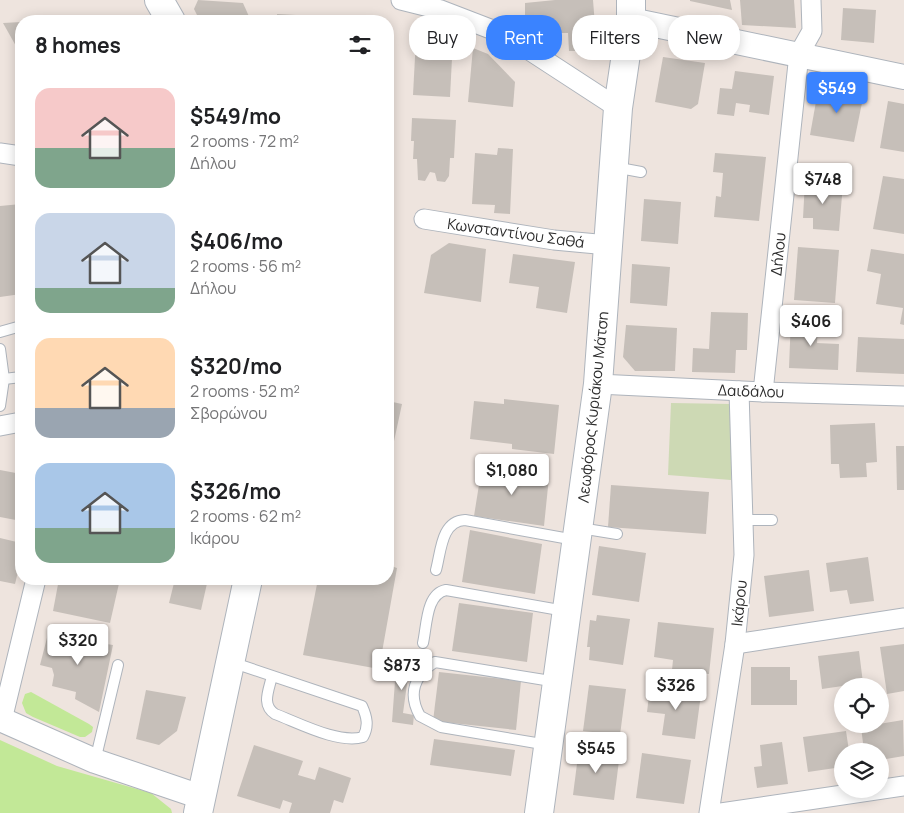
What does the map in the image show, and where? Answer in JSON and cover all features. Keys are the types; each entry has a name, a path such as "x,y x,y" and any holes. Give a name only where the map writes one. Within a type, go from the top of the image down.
{"main road":[{"path":"159,0 168,15"},
{"name":"Λεωφόρος Κυριάκου Μάτση","path":"539,813 598,384 618,108 631,10"},
{"path":"200,805 247,585"}],"street":[{"path":"401,0 441,10 506,35 618,108"},
{"name":"Δήλου","path":"763,392 799,54 812,31 811,0"},
{"path":"631,10 799,54 904,77"},
{"path":"0,153 15,155"},
{"name":"Κωνσταντίνου Σαθά","path":"424,219 554,240 608,245"},
{"name":"Δαιδάλου","path":"598,384 763,392 904,396"},
{"name":"Ικάρου","path":"709,813 735,644 744,555 739,391"},
{"path":"0,426 15,423"},
{"path":"35,585 1,720 200,805"},
{"path":"735,644 904,618"},
{"path":"720,813 904,786"}],"lane":[{"path":"613,167 641,172"},
{"path":"0,332 15,328"},
{"path":"0,349 4,379 0,406"},
{"path":"4,379 15,378"},
{"path":"436,570 448,526 456,520 578,534 617,534"},
{"path":"743,520 772,520"},
{"path":"423,643 432,597 439,591 446,590 568,612"},
{"path":"231,662 362,706 366,717 367,730 363,737 354,740 341,738 275,714 269,710 266,702 272,676"},
{"path":"549,745 441,727 420,716 413,696 416,679 423,670 435,662 558,682"},
{"path":"95,761 118,665"}],"green space":[{"path":"671,403 732,404 731,480 668,475"},
{"path":"31,692 89,724 93,727 92,732 85,737 80,737 26,713 22,703 25,694"},
{"path":"0,740 57,766 151,793 171,809 172,813 0,813"}],"building":[{"path":"198,0 243,3 248,15 197,15 194,9"},
{"path":"555,0 593,0 594,15 572,15 572,51 569,51 568,33 562,33 562,15 525,15 525,3"},
{"path":"730,0 732,10 690,1"},
{"path":"740,0 794,0 796,28 742,25"},
{"path":"843,8 876,10 874,43 841,40"},
{"path":"15,22 15,44 3,23"},
{"path":"476,49 486,53 486,60 494,60 515,82 513,107 468,102 472,60 476,60"},
{"path":"663,57 668,58 668,60 705,63 698,104 691,109 655,102"},
{"path":"415,60 452,60 450,97 413,95"},
{"path":"735,71 774,76 769,115 749,112 750,105 736,103 734,116 717,114 720,88 732,89"},
{"path":"819,85 864,93 854,142 810,135"},
{"path":"888,101 904,104 904,152 880,148"},
{"path":"412,118 456,120 454,158 450,158 449,176 445,182 437,181 435,173 430,172 425,181 418,180 417,159 413,159 414,141 411,141"},
{"path":"498,148 513,149 510,214 494,213 495,205 472,204 475,153 497,155"},
{"path":"715,153 766,157 759,221 714,217 716,196 721,197 723,173 713,172"},
{"path":"883,176 904,179 904,234 873,229"},
{"path":"805,181 843,184 839,231 813,229 813,218 803,218"},
{"path":"644,199 681,202 678,244 641,241"},
{"path":"15,205 15,295 0,297 0,206"},
{"path":"449,243 486,249 481,302 424,293 431,255"},
{"path":"798,247 839,250 835,303 794,300"},
{"path":"871,249 904,254 904,325 900,324 903,308 876,304 881,274 867,271"},
{"path":"513,254 575,262 567,313 536,308 539,287 509,283"},
{"path":"632,264 670,267 667,306 630,303"},
{"path":"711,312 748,313 747,350 736,350 735,373 692,372 693,348 709,349"},
{"path":"791,317 818,318 817,343 839,344 838,370 789,368"},
{"path":"626,325 677,328 675,371 635,371 623,357"},
{"path":"858,337 904,339 904,374 856,372"},
{"path":"504,399 559,405 554,454 512,449 512,444 470,439 474,401 504,404"},
{"path":"394,402 402,404 394,441"},
{"path":"875,423 877,462 866,463 867,477 840,478 839,464 831,464 830,425"},
{"path":"896,446 904,446 904,490 897,490"},
{"path":"482,466 549,477 544,526 474,516"},
{"path":"0,470 15,473 15,520 0,517"},
{"path":"611,485 709,492 706,534 608,527"},
{"path":"470,530 542,544 535,594 462,582"},
{"path":"0,538 15,542 15,584 0,581"},
{"path":"599,546 646,553 639,602 592,595"},
{"path":"868,557 874,601 850,604 847,590 830,592 826,563"},
{"path":"394,567 397,568 394,585"},
{"path":"809,570 814,611 769,617 764,576"},
{"path":"58,585 119,585 110,623 53,611"},
{"path":"174,585 207,585 201,610 169,603"},
{"path":"317,585 394,585 379,669 303,655"},
{"path":"459,603 533,613 527,662 452,651"},
{"path":"597,615 630,619 623,665 589,660 590,647 587,647 590,620 596,621"},
{"path":"658,622 714,628 709,674 672,670 673,660 654,657"},
{"path":"49,630 87,641 113,645 99,712 75,699 76,692 52,686 54,675 52,668 40,665"},
{"path":"904,644 904,691 889,694 889,678 885,678 880,647"},
{"path":"859,651 862,678 834,678 834,687 822,689 818,656"},
{"path":"397,654 411,655 403,713 414,715 413,725 392,722"},
{"path":"751,667 790,667 790,680 797,680 797,705 751,705"},
{"path":"439,672 521,681 516,730 433,721"},
{"path":"589,685 626,689 620,735 583,731"},
{"path":"650,687 701,694 695,739 662,735 665,714 647,712"},
{"path":"146,690 186,697 177,731 159,745 136,739"},
{"path":"903,720 904,756 889,758 889,743 863,743 862,733 889,733 889,722"},
{"path":"846,733 848,743 834,743 834,768 808,772 803,737"},
{"path":"434,739 515,750 511,776 430,765"},
{"path":"782,742 788,784 757,788 754,767 762,766 760,745"},
{"path":"254,745 303,761 298,775 315,780 319,767 351,778 343,803 334,800 330,813 289,813 292,803 283,800 280,809 237,796"},
{"path":"579,748 620,753 614,800 573,795"},
{"path":"642,753 691,760 684,804 636,798"}]}
